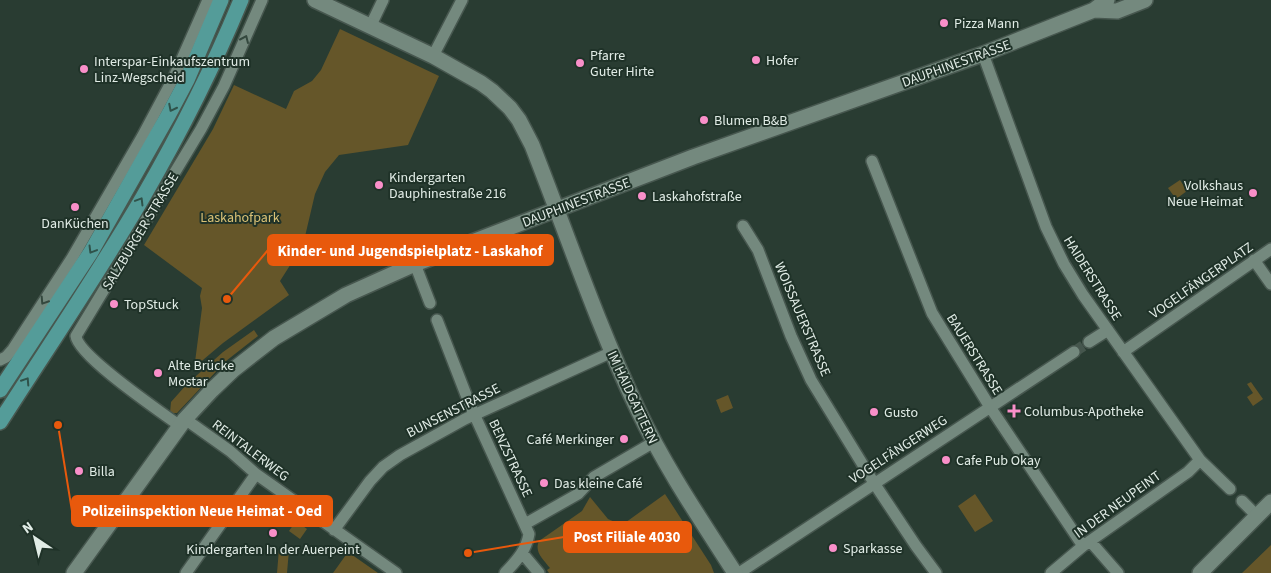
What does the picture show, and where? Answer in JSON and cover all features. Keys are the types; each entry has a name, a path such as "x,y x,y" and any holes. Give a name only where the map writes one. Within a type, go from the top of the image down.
{"main road":[{"path":"0,390 91,252 187,80 221,0"},
{"name":"SALZBURGER STRASSE","path":"0,422 142,197 184,122 241,0"},
{"path":"315,0 433,56 481,82 492,91 510,108 519,120 532,145 557,209"},
{"name":"DAUPHINESTRASSE","path":"74,573 183,422 212,390 233,370 274,338 346,295 415,264 693,157 983,54 1107,0"},
{"name":"DAUPHINESTRASSE","path":"1092,5 1117,11 1145,0"},
{"name":"IM HAIDGATTERN","path":"557,209 612,352 638,411 691,505 735,573"},
{"path":"1200,573 1271,502"}],"street":[{"path":"0,360 6,357 13,349 104,204 159,106 208,0"},
{"name":"SALZBURGER STRASSE","path":"183,422 100,366 82,349 76,336 201,129 224,86 262,0"},
{"path":"370,27 383,0"},
{"path":"433,56 462,0"},
{"name":"HAIDERSTRASSE","path":"983,54 1050,235 1064,264 1123,352 1200,460 1230,489"},
{"name":"BAUERSTRASSE","path":"872,162 932,313 990,407 1087,544 1118,573"},
{"name":"WOISSAUERSTRASSE","path":"742,226 758,250 791,336 811,380 874,483 936,573"},
{"name":"VOGELFÄNGERPLATZ","path":"1123,352 1271,249"},
{"path":"1254,260 1271,284"},
{"path":"415,264 430,303"},
{"name":"BENZSTRASSE","path":"437,320 474,414 529,534 528,542 522,554"},
{"path":"1089,342 1108,330"},
{"name":"BUNSENSTRASSE","path":"334,530 370,480 384,467 416,445 474,414 612,352"},
{"name":"VOGELFÄNGERWEG","path":"739,573 1074,352"},
{"name":"REINTALERWEG","path":"183,422 230,451 256,474 396,573"},
{"path":"525,524 578,494 594,477 654,442"},
{"name":"IN DER NEUPEINT","path":"1051,573 1087,544 1188,472 1200,460"},
{"path":"192,571 256,474"},
{"path":"1242,501 1257,516"},
{"path":"505,573 522,554 539,573"}],"green space":[{"name":"Laskahofpark","path":"340,29 439,76 408,145 339,155 325,172 315,194 303,245 280,281 289,295 223,343 197,365 195,362 202,308 200,296 202,288 144,245 213,129 234,85 286,109 294,91 312,81 321,70"},
{"path":"1180,180 1187,191 1176,199 1168,188"},
{"path":"254,330 258,336 226,361 177,413 170,413 171,402 187,384 223,352"},
{"path":"1251,382 1263,399 1253,406 1247,397 1253,393 1247,384"},
{"path":"728,395 733,408 721,413 716,400"},
{"path":"665,494 711,565 714,573 549,573 547,570 550,568 538,552 539,541 582,511 590,497 608,519 622,525"},
{"path":"975,494 993,521 975,532 958,506"},
{"path":"296,521 307,529 300,539 289,531"},
{"path":"1271,545 1271,573 1242,573"},
{"path":"279,549 289,550 287,573 277,573"},
{"path":"348,552 378,573 333,573"}],"tunnel":[{"path":"1074,352 1089,342"}],"place":[{"name":"Pizza Mann","path":"944,23"},
{"name":"Hofer","path":"756,60"},
{"name":"Pfarre Guter Hirte","path":"580,63"},
{"name":"Interspar-Einkaufszentrum Linz-Wegscheid","path":"84,69"},
{"name":"Blumen B&B","path":"704,120"},
{"name":"Kindergarten Dauphinestraße 216","path":"379,185"},
{"name":"Volkshaus Neue Heimat","path":"1253,193"},
{"name":"Laskahofstraße","path":"642,196"},
{"name":"DanKüchen","path":"75,207"},
{"name":"Kinder- und Jugendspielplatz - Laskahof","path":"227,299"},
{"name":"TopStuck","path":"114,304"},
{"name":"Alte Brücke Mostar","path":"158,373"},
{"name":"Columbus-Apotheke","path":"1014,411"},
{"name":"Gusto","path":"874,412"},
{"name":"Polizeiinspektion Neue Heimat - Oed","path":"58,425"},
{"name":"Café Merkinger","path":"624,439"},
{"name":"Cafe Pub Okay","path":"946,460"},
{"name":"Billa","path":"79,471"},
{"name":"Das kleine Café","path":"544,483"},
{"name":"Kindergarten In der Auerpeint","path":"273,533"},
{"name":"Sparkasse","path":"833,548"},
{"name":"Post Filiale 4030","path":"468,553"}]}
